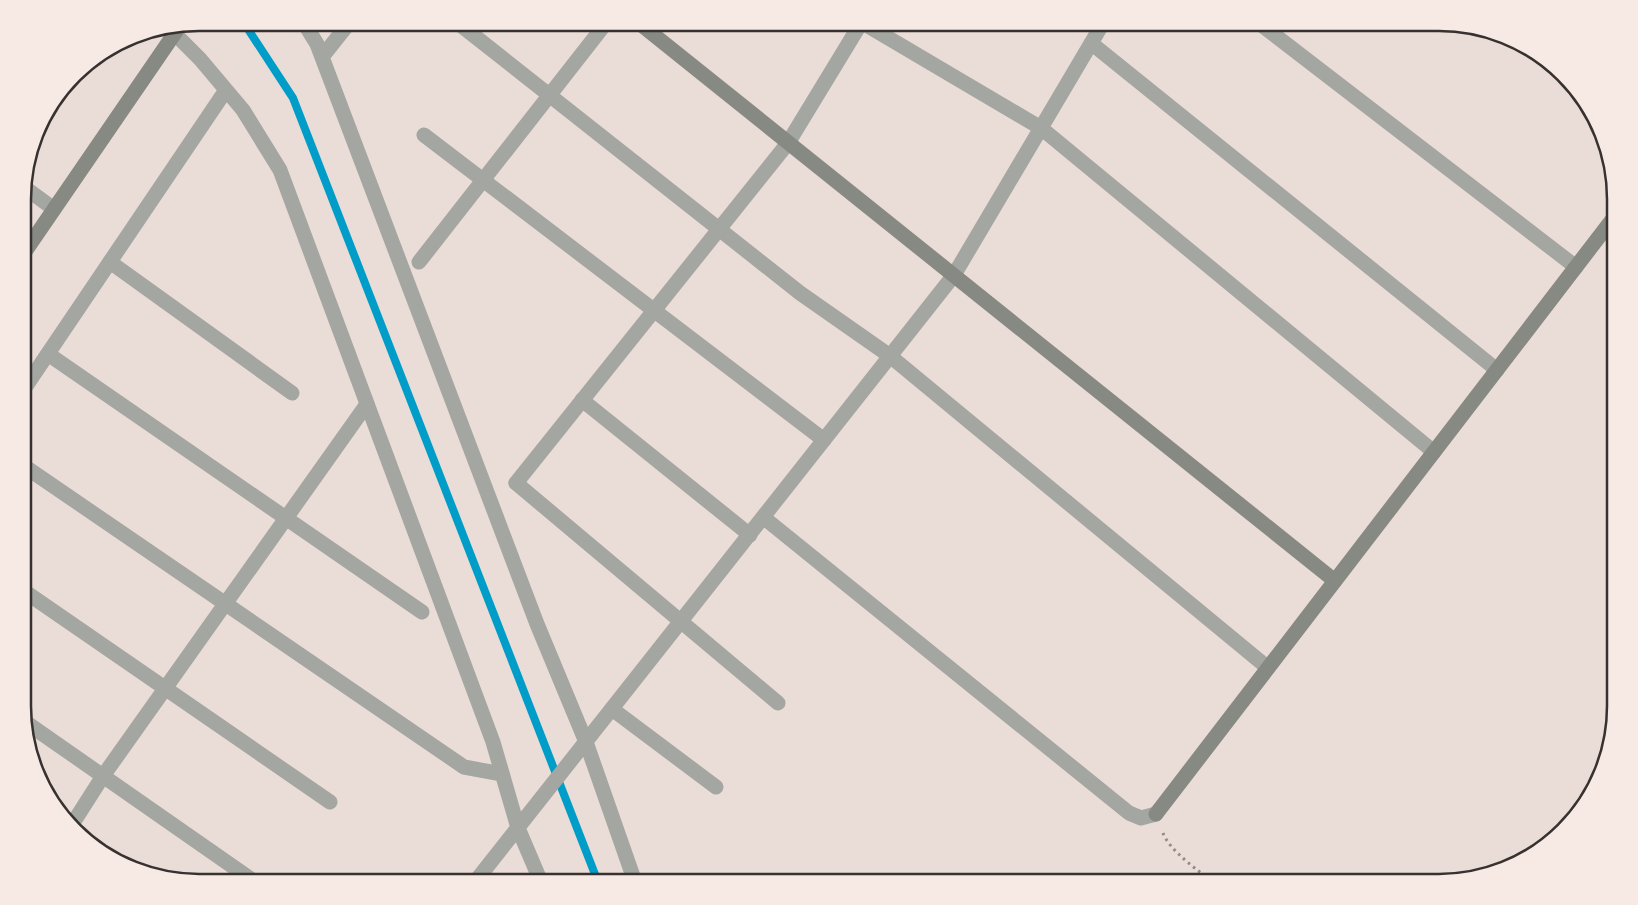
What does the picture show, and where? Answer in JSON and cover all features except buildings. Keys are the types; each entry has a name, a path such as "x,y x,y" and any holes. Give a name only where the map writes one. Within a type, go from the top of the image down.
{"street":[{"path":"778,703 516,483 788,142 856,31"},
{"path":"878,31 1041,128 1434,452"},
{"path":"482,874 954,276 1098,31"},
{"path":"1271,31 1576,267"},
{"path":"310,32 322,57 632,874"},
{"path":"322,57 341,32"},
{"path":"470,32 800,293 890,356 1268,668"},
{"path":"418,262 598,32"},
{"path":"654,32 954,276 1335,581"},
{"path":"31,243 174,33"},
{"path":"178,33 243,110 280,170 492,742 518,828 537,874"},
{"path":"1091,44 1498,370"},
{"path":"31,379 226,90"},
{"path":"424,135 824,440"},
{"path":"32,193 54,209"},
{"path":"763,517 1129,814 1141,818 1156,814 1606,228"},
{"path":"110,262 292,393"},
{"path":"48,354 422,612"},
{"path":"582,400 750,535"},
{"path":"76,819 103,776 367,404"},
{"path":"31,471 464,767 502,774"},
{"path":"31,596 330,802"},
{"path":"612,709 716,787"},
{"path":"33,727 243,874"}],"path":[{"path":"1156,814 1166,841 1204,873"}],"waterway":[{"path":"250,32 293,98 595,874"}]}
